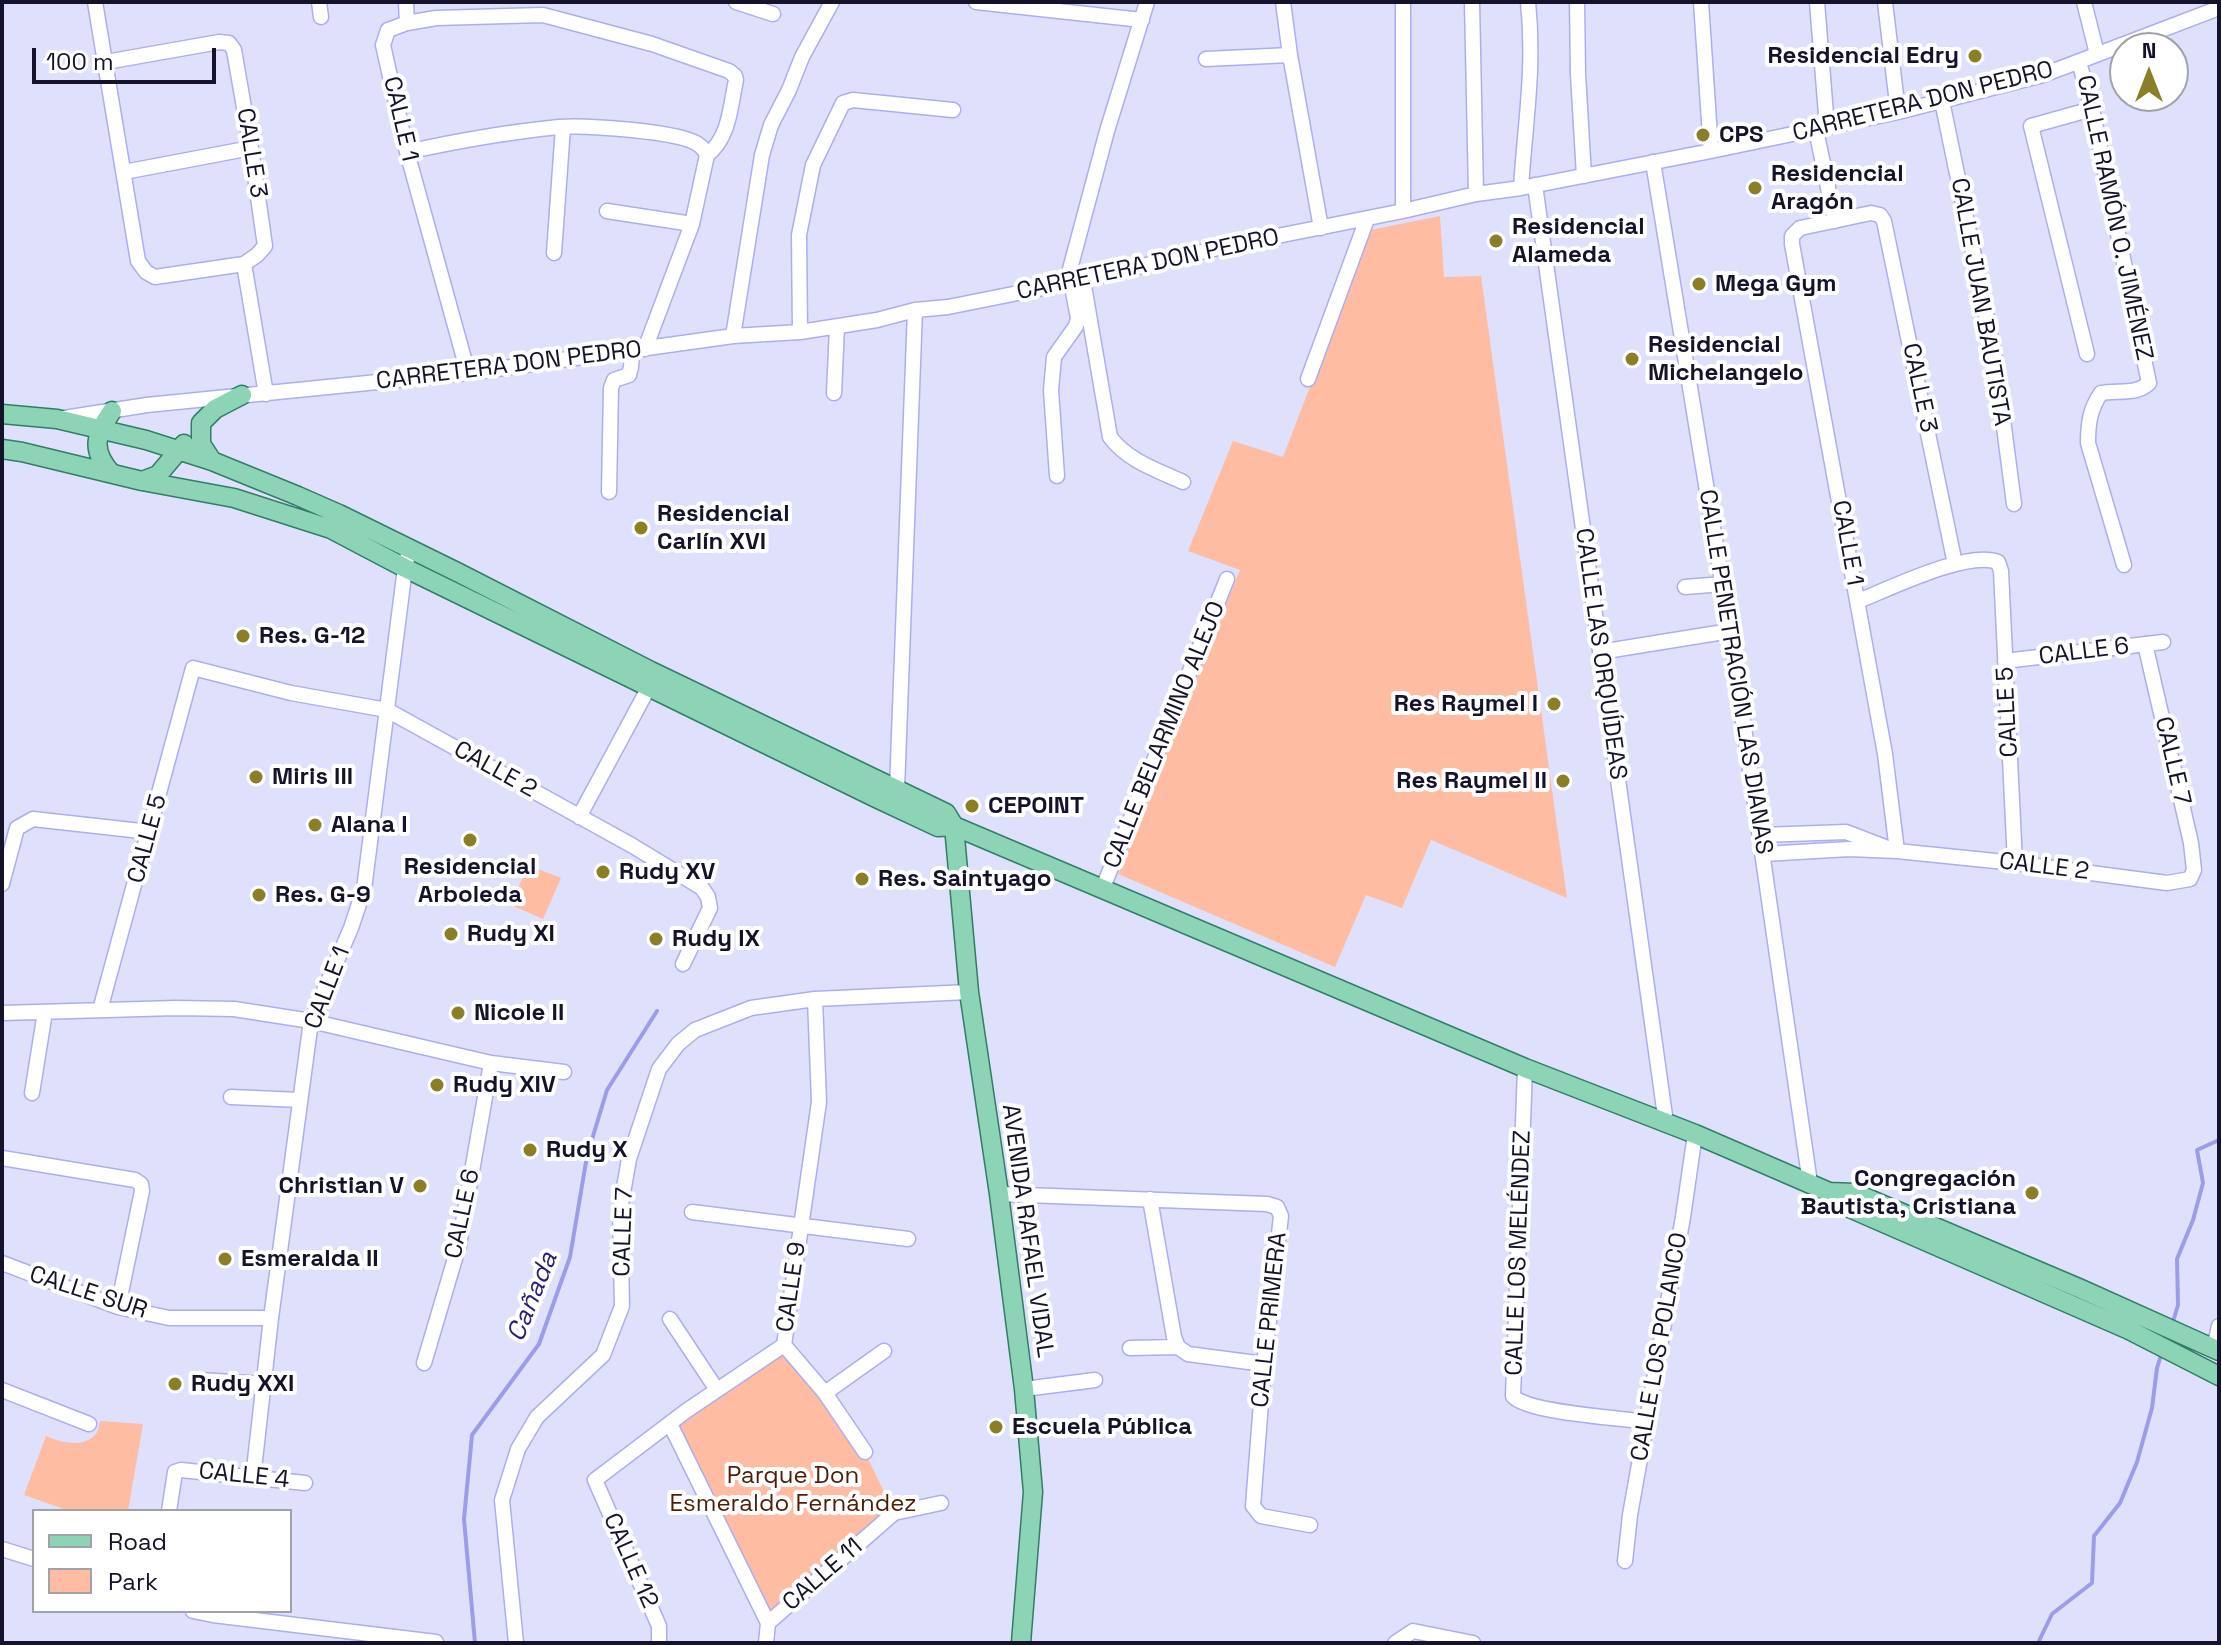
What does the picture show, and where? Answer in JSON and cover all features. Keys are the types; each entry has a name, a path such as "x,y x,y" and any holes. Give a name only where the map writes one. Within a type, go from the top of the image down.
{"main road":[{"path":"142,481 158,475 215,409 242,395"},
{"path":"111,473 98,455 98,440 112,411"},
{"path":"2,414 57,419 212,461 650,679 938,827 954,826 1525,1068 1695,1134 1829,1192 1855,1193 2132,1322 2212,1348"},
{"path":"201,423 201,444 212,461"},
{"path":"2,449 335,522"},
{"path":"650,679 897,789 946,813 954,826"},
{"name":"AVENIDA RAFAEL VIDAL","path":"954,826 969,992 1024,1389 1033,1492 1021,1643"},
{"path":"2132,1322 2196,1365 2219,1376"}],"street":[{"path":"95,2 138,261 146,272 155,277 244,264 266,394"},
{"path":"406,2 407,23 546,9 733,73 736,80 726,128 720,143 707,155 692,224 629,375 614,380 611,388 609,492"},
{"path":"736,2 773,14"},
{"path":"733,336 762,155 771,125 802,57 832,2"},
{"path":"976,2 1142,20"},
{"path":"1057,476 1051,390 1054,357 1076,326 1078,318 1073,282 1107,131 1147,2"},
{"path":"1283,2 1321,228"},
{"path":"1403,2 1403,211"},
{"path":"1472,2 1476,194"},
{"name":"CALLE LAS ORQUÍDEAS","path":"1528,2 1531,32 1528,187 1600,652 1666,1123"},
{"path":"1577,2 1584,176"},
{"path":"1701,2 1711,151"},
{"path":"1817,2 1821,128 1835,221"},
{"path":"1885,2 1898,112"},
{"path":"2084,2 2097,54"},
{"name":"CARRETERA DON PEDRO","path":"57,419 147,405 468,373 733,336 800,332 877,320 915,310 948,307 1476,194 1528,187 1898,112 2043,75 2219,8"},
{"name":"CALLE 1","path":"407,23 388,30 383,45 407,152 468,373"},
{"name":"CALLE 3","path":"106,62 219,42 229,43 234,50 265,246 244,264"},
{"path":"1206,59 1290,55"},
{"name":"CALLE RAMÓN O. JIMÉNEZ","path":"2079,62 2092,109 2149,383 2134,391 2101,393 2092,407 2088,425 2088,443 2124,565"},
{"path":"800,332 799,235 813,165 843,103 853,100 953,110"},
{"name":"CALLE JUAN BAUTISTA","path":"1942,101 1995,358 2014,504"},
{"path":"2087,354 2031,126 2092,109"},
{"path":"407,152 470,139 563,127 653,132 690,140 701,146 707,155"},
{"path":"554,253 563,127"},
{"path":"124,172 251,148"},
{"name":"CALLE PENETRACIÓN LAS DIANAS","path":"1653,162 1723,584 1810,1183"},
{"path":"607,211 692,224"},
{"name":"CALLE 3","path":"1835,221 1871,213 1880,215 1884,221 1955,564"},
{"path":"1308,379 1367,219"},
{"name":"CALLE 1","path":"1835,221 1800,228 1792,236 1792,244 1885,754 1897,851"},
{"path":"1073,282 1110,437 1120,450 1183,482"},
{"path":"897,789 915,310"},
{"path":"834,393 837,327"},
{"name":"CALLE 5","path":"1955,564 1988,558 1998,562 2001,571 2015,863"},
{"name":"CALLE 1","path":"253,1478 311,1021 351,928 364,889 407,559"},
{"path":"1858,601 1955,564"},
{"name":"CALLE BELARMINO ALEJO","path":"1102,890 1227,579"},
{"path":"1685,587 1723,584"},
{"path":"1600,652 1730,631"},
{"name":"CALLE 6","path":"2005,661 2163,642"},
{"name":"CALLE 7","path":"2145,644 2191,843 2194,870 2190,879"},
{"name":"CALLE 5","path":"100,1010 193,668"},
{"name":"CALLE 2","path":"193,668 291,693 387,710 633,846 702,888 708,897 710,908 683,964"},
{"path":"579,817 650,679"},
{"path":"2,884 17,828 33,819 150,832"},
{"name":"CALLE 2","path":"1761,835 1846,832 1897,851"},
{"name":"CALLE 2","path":"1764,854 1849,849 1897,851 2167,883 2190,879"},
{"name":"CALLE 7","path":"516,1643 502,1500 518,1449 537,1417 603,1355 622,1306 620,1210 629,1159 659,1069 678,1044 695,1030 751,1008 815,999 969,992"},
{"name":"CALLE 9","path":"595,1480 784,1345 819,1102 815,999"},
{"path":"2,1013 234,1009 311,1021 491,1063 564,1072"},
{"path":"32,1093 45,1012"},
{"name":"CALLE 6","path":"424,1363 459,1245 491,1063"},
{"name":"CALLE LOS MELÉNDEZ","path":"1525,1068 1513,1396 1518,1402 1532,1406 1647,1422"},
{"path":"231,1097 300,1100"},
{"name":"CALLE LOS POLANCO","path":"1625,1561 1630,1515 1681,1232 1695,1134"},
{"path":"2,1158 135,1180 141,1184 118,1307"},
{"name":"CALLE PRIMERA","path":"999,1194 1267,1204 1277,1207 1281,1216 1264,1364 1253,1506 1261,1516 1310,1525"},
{"path":"1150,1199 1178,1347 1188,1354 1264,1364"},
{"path":"692,1212 908,1239"},
{"name":"CALLE SUR","path":"2,1263 118,1307 169,1318 271,1318"},
{"path":"670,1319 717,1390"},
{"path":"2212,1348 2219,1326"},
{"path":"784,1345 825,1393 865,1452"},
{"path":"1130,1348 1178,1347"},
{"path":"825,1393 884,1351"},
{"path":"200,1380 264,1384"},
{"path":"1024,1389 1095,1380"},
{"path":"2,1390 89,1424"},
{"path":"670,1424 768,1623"},
{"name":"CALLE 4","path":"169,1509 175,1472 181,1470 305,1483"},
{"name":"CALLE 12","path":"595,1480 659,1626 659,1643"},
{"name":"CALLE 11","path":"766,1643 768,1623 894,1513 941,1503"},
{"path":"2,1549 32,1558"},
{"path":"203,1613 360,1638 436,1642"},
{"path":"1399,1640 1413,1631 1473,1643"}],"green space":[{"path":"1440,216 1444,277 1481,276 1567,898 1431,840 1402,908 1366,895 1335,967 1118,874 1240,570 1188,551 1233,441 1283,457 1370,230"},
{"path":"528,865 561,878 543,919 511,905"},
{"name":"Parque Don Esmeraldo Fernández","path":"784,1345 865,1452 894,1513 768,1623 670,1424"},
{"path":"100,1421 143,1424 128,1509 64,1509 24,1495 46,1436 78,1443 91,1439"}],"waterway":[{"name":"Cañada","path":"475,1643 464,1519 472,1435 539,1344 570,1257 587,1156 607,1090 657,1011"},
{"path":"2172,1325 2178,1305 2177,1259 2193,1220 2203,1183 2197,1150 2219,1140"},
{"path":"2038,1643 2052,1614 2092,1583 2094,1536 2120,1503 2137,1462 2152,1408 2162,1352"}],"place":[{"name":"Residencial Edry","path":"1975,56"},
{"name":"CPS","path":"1703,135"},
{"name":"Residencial Aragón","path":"1755,188"},
{"name":"Residencial Alameda","path":"1496,241"},
{"name":"Mega Gym","path":"1699,284"},
{"name":"Residencial Michelangelo","path":"1632,359"},
{"name":"Residencial Carlín XVI","path":"641,528"},
{"name":"Res. G-12","path":"243,636"},
{"name":"Res Raymel I","path":"1554,704"},
{"name":"Miris III","path":"256,777"},
{"name":"Res Raymel II","path":"1563,781"},
{"name":"CEPOINT","path":"972,806"},
{"name":"Alana I","path":"315,825"},
{"name":"Residencial Arboleda","path":"470,840"},
{"name":"Rudy XV","path":"603,872"},
{"name":"Res. Saintyago","path":"862,879"},
{"name":"Res. G-9","path":"259,895"},
{"name":"Rudy XI","path":"451,934"},
{"name":"Rudy IX","path":"656,939"},
{"name":"Nicole II","path":"458,1013"},
{"name":"Rudy XIV","path":"437,1085"},
{"name":"Rudy X","path":"530,1150"},
{"name":"Christian V","path":"420,1186"},
{"name":"Congregación Bautista, Cristiana","path":"2032,1193"},
{"name":"Esmeralda II","path":"225,1259"},
{"name":"Rudy XXI","path":"175,1384"},
{"name":"Escuela Pública","path":"996,1427"}]}
